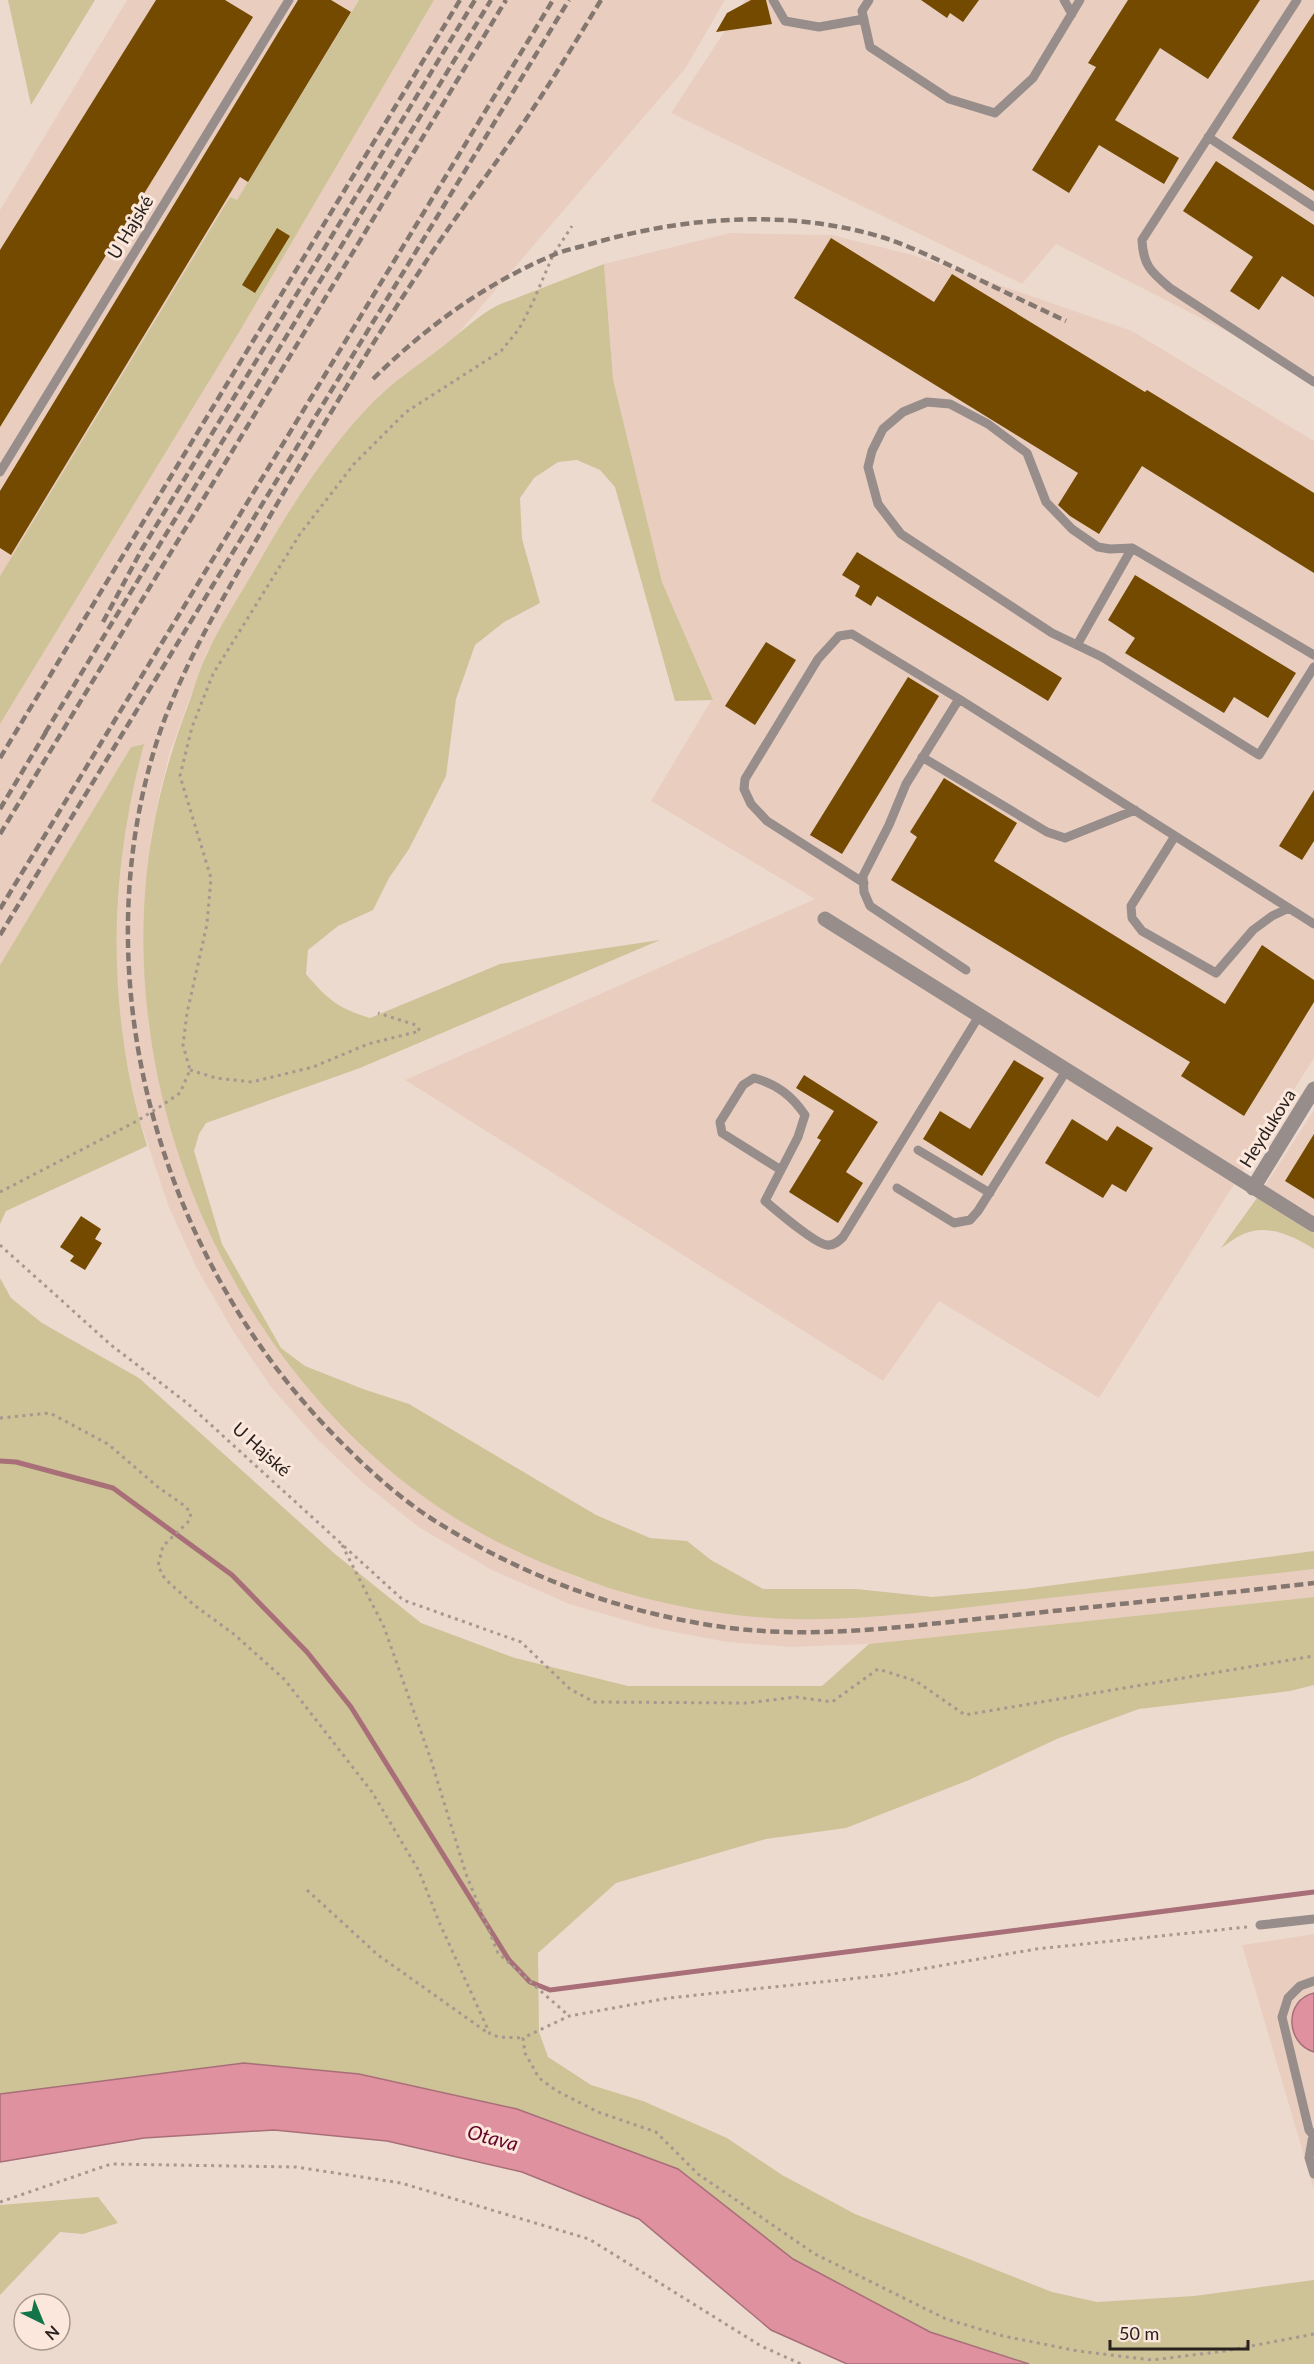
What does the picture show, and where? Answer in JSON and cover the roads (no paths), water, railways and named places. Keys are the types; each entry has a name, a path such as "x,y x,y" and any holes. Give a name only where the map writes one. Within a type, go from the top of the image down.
{"street":[{"path":"825,919 1314,1225"},
{"name":"Heydukova","path":"1253,1188 1314,1089"}],"lane":[{"name":"U Hajské","path":"0,472 289,0"},
{"path":"773,0 785,21 819,27 864,19"},
{"path":"869,0 862,11 870,47 949,99 995,113 1033,78 1080,0"},
{"path":"1064,0 1071,14"},
{"path":"1297,0 1142,240 1143,257 1153,274 1170,288 1314,382"},
{"path":"1208,137 1314,207"},
{"path":"1314,655 1132,548 1098,547 1072,529 1046,502 1027,453 988,424 950,404 927,402 903,412 883,429 872,451 868,467 878,504 901,534 1052,633 1102,657 1258,755 1314,667"},
{"path":"1077,645 1132,548"},
{"path":"864,883 767,821 751,804 744,789 745,779 818,659 839,636 852,634 959,699 1314,924"},
{"path":"959,699 906,784 889,825 863,876 864,892 870,906 966,970"},
{"path":"922,757 1047,832 1065,838 1134,810"},
{"path":"1176,836 1131,906 1132,918 1142,931 1216,973 1253,930 1272,916 1289,908"},
{"path":"781,1170 722,1133 720,1122 743,1085 754,1078 769,1082 794,1098 805,1115 798,1137 781,1170 765,1201 812,1238 826,1245 837,1243 843,1237 979,1016"},
{"path":"897,1188 954,1223 970,1220 1066,1071"},
{"path":"918,1150 990,1192"},
{"path":"1260,1926 1314,1919"},
{"path":"1314,1981 1300,1986 1288,1998 1282,2017 1309,2130 1314,2135 1309,2158 1314,2174"}],"water":[{"path":"1314,1993 1314,2052 1304,2047 1298,2040 1293,2031 1292,2022 1297,2004 1304,1997"},
{"name":"Otava","path":"244,2063 359,2074 517,2109 678,2169 793,2259 930,2332 1029,2364 847,2364 771,2330 639,2219 522,2172 387,2141 274,2130 144,2138 0,2162 0,2094"}],"waterway":[{"path":"0,1461 16,1462 113,1488 232,1575 307,1652 351,1707 509,1960 530,1982 550,1990 1314,1892"}],"railway":[{"path":"0,758 460,0"},
{"path":"103,622 142,549 475,0"},
{"path":"45,733 491,0"},
{"path":"0,834 506,0"},
{"path":"0,909 553,0"},
{"path":"0,935 569,0"},
{"path":"601,0 538,102 434,249 383,327 211,620 184,674 161,729 137,824 128,922 134,1020 153,1117 185,1210 229,1298 285,1379 369,1470 421,1512 467,1540 538,1575 613,1603 690,1622 730,1628 830,1632 930,1624 1314,1583"},
{"path":"373,379 413,342 456,309 526,268 567,250 630,234 703,222 776,220 813,223 885,238 935,258 1066,321"},
{"path":"0,809 49,727"}]}
